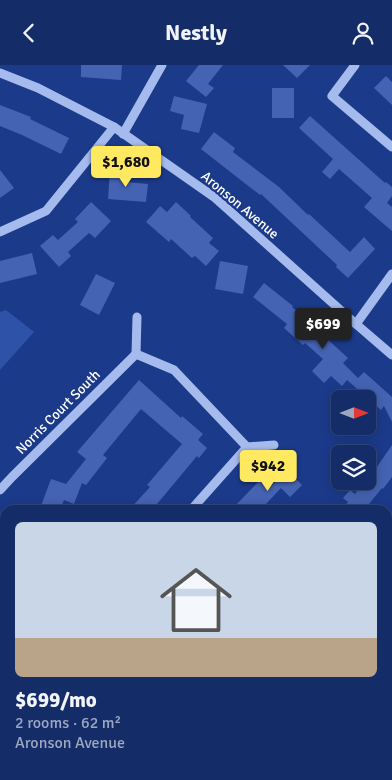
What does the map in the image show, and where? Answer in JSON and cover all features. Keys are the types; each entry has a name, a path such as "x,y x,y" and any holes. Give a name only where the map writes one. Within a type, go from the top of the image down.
{"street":[{"path":"123,134 162,65"},
{"path":"355,65 332,96 392,147"},
{"name":"Aronson Avenue","path":"0,73 38,88 114,127 214,197 392,355"},
{"path":"0,232 46,211 114,127"},
{"path":"356,324 392,275"},
{"path":"137,317 136,353 174,370 247,447"},
{"name":"Norris Court South","path":"0,491 136,353"},
{"path":"195,505 247,447 274,445"}],"shaded area":[{"path":"6,310 34,332 0,370 0,312"}],"building":[{"path":"81,65 122,65 121,80 81,77"},
{"path":"199,65 223,65 208,84 214,88 206,97 186,81"},
{"path":"283,65 310,65 297,78"},
{"path":"386,76 392,82 392,105 374,88"},
{"path":"272,88 294,88 294,118 272,118"},
{"path":"174,96 207,104 199,133 181,129 184,115 170,111"},
{"path":"0,105 31,117 30,119 69,138 61,154 0,126"},
{"path":"310,116 385,183 392,187 392,196 387,203 392,207 392,231 364,207 372,198 339,169 330,179 322,172 333,159 299,128"},
{"path":"214,132 235,148 233,152 279,187 350,252 364,237 375,249 348,278 336,267 337,265 261,194 201,149"},
{"path":"0,170 14,188 0,198"},
{"path":"110,170 126,171 126,182 148,184 146,202 108,199"},
{"path":"91,202 111,221 95,238 89,233 68,252 71,256 59,267 40,246 53,235 58,240 78,222 75,219"},
{"path":"176,202 213,238 209,243 219,251 206,266 195,256 192,258 171,239 169,242 146,222 160,206 167,212"},
{"path":"32,253 37,274 0,283 0,261"},
{"path":"220,261 248,266 243,294 215,289"},
{"path":"96,274 115,283 99,315 80,305"},
{"path":"264,283 293,306 348,358 343,363 358,378 364,372 392,397 392,422 384,406 381,410 376,406 376,390 358,390 347,380 342,386 331,376 324,383 312,371 323,359 305,343 303,345 284,328 287,324 253,297"},
{"path":"139,380 181,418 182,416 203,434 198,440 207,448 199,458 197,456 156,505 134,505 150,487 147,485 182,444 141,409 103,455 107,458 86,485 82,483 74,504 64,500 62,505 41,505 51,479 66,484 86,459 77,452"},
{"path":"392,445 392,477 383,489 368,505 345,505 348,502 343,498 350,490 355,494 358,490 376,490 376,468"},
{"path":"291,467 297,473 293,476 302,485 290,497 281,488 267,505 236,505 262,478 270,487"}]}
